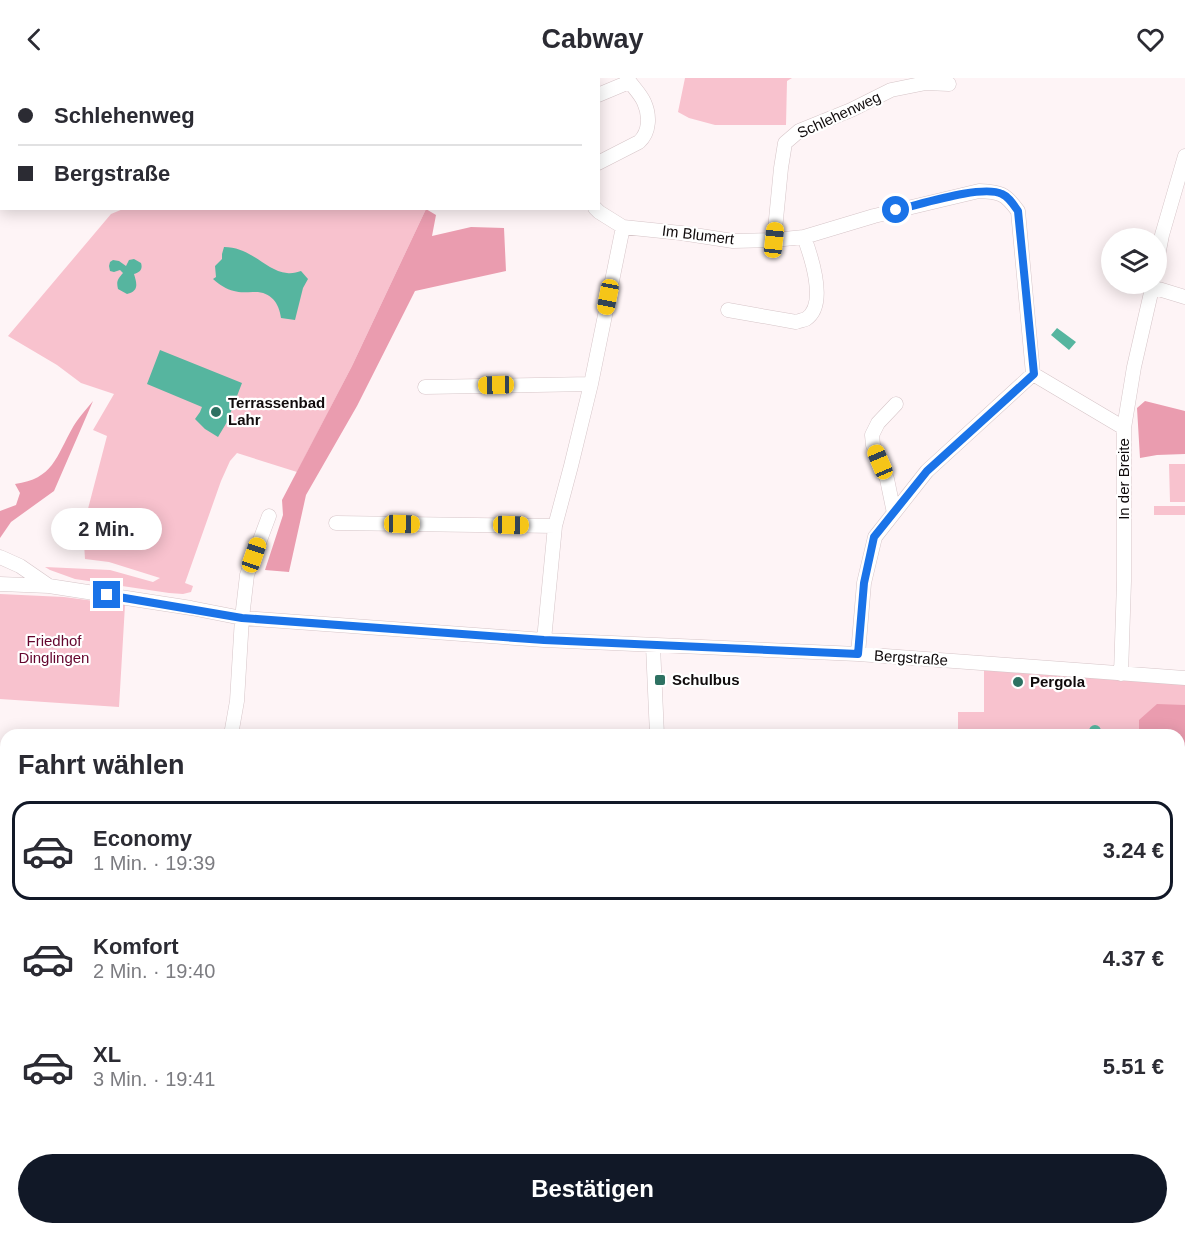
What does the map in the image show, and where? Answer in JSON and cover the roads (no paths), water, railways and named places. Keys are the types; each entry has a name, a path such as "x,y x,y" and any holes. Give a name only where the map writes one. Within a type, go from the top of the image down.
{"street":[{"path":"600,94 628,80 644,102 648,123 647,131 639,142 600,162"},
{"name":"Schlehenweg","path":"774,240 785,143 799,131 891,90 926,83 949,84"},
{"path":"1164,228 1185,157"},
{"path":"774,240 804,237 874,216 962,194 979,191 1004,195 1018,211 1034,374"},
{"name":"Im Blumert","path":"597,210 622,228 681,233 733,241 774,240"},
{"path":"544,640 555,526 591,384 622,228"},
{"path":"728,310 796,322 806,319 815,308 818,293 804,237"},
{"name":"In der Breite","path":"1167,290 1185,297"},
{"name":"In der Breite","path":"1121,674 1124,581 1124,428 1134,367 1151,294"},
{"path":"1034,374 1124,428"},
{"path":"858,654 864,583 874,537 927,471 1034,374"},
{"path":"425,387 591,384"},
{"path":"894,513 887,478 873,445 872,435 878,423 896,404"},
{"path":"232,729 237,701 247,574 269,516"},
{"path":"336,523 555,526"},
{"path":"0,557 20,566 49,586"},
{"name":"Bergstraße","path":"0,584 49,586 242,618 544,640 858,654 1185,678"},
{"path":"653,646 657,729"}],"place":[{"name":"Terrassenbad Lahr","path":"216,412"},
{"name":"Schulbus","path":"660,680"},
{"name":"Pergola","path":"1018,682"}],"park label":[{"name":"Friedhof Dinglingen","path":"54,650"}]}
